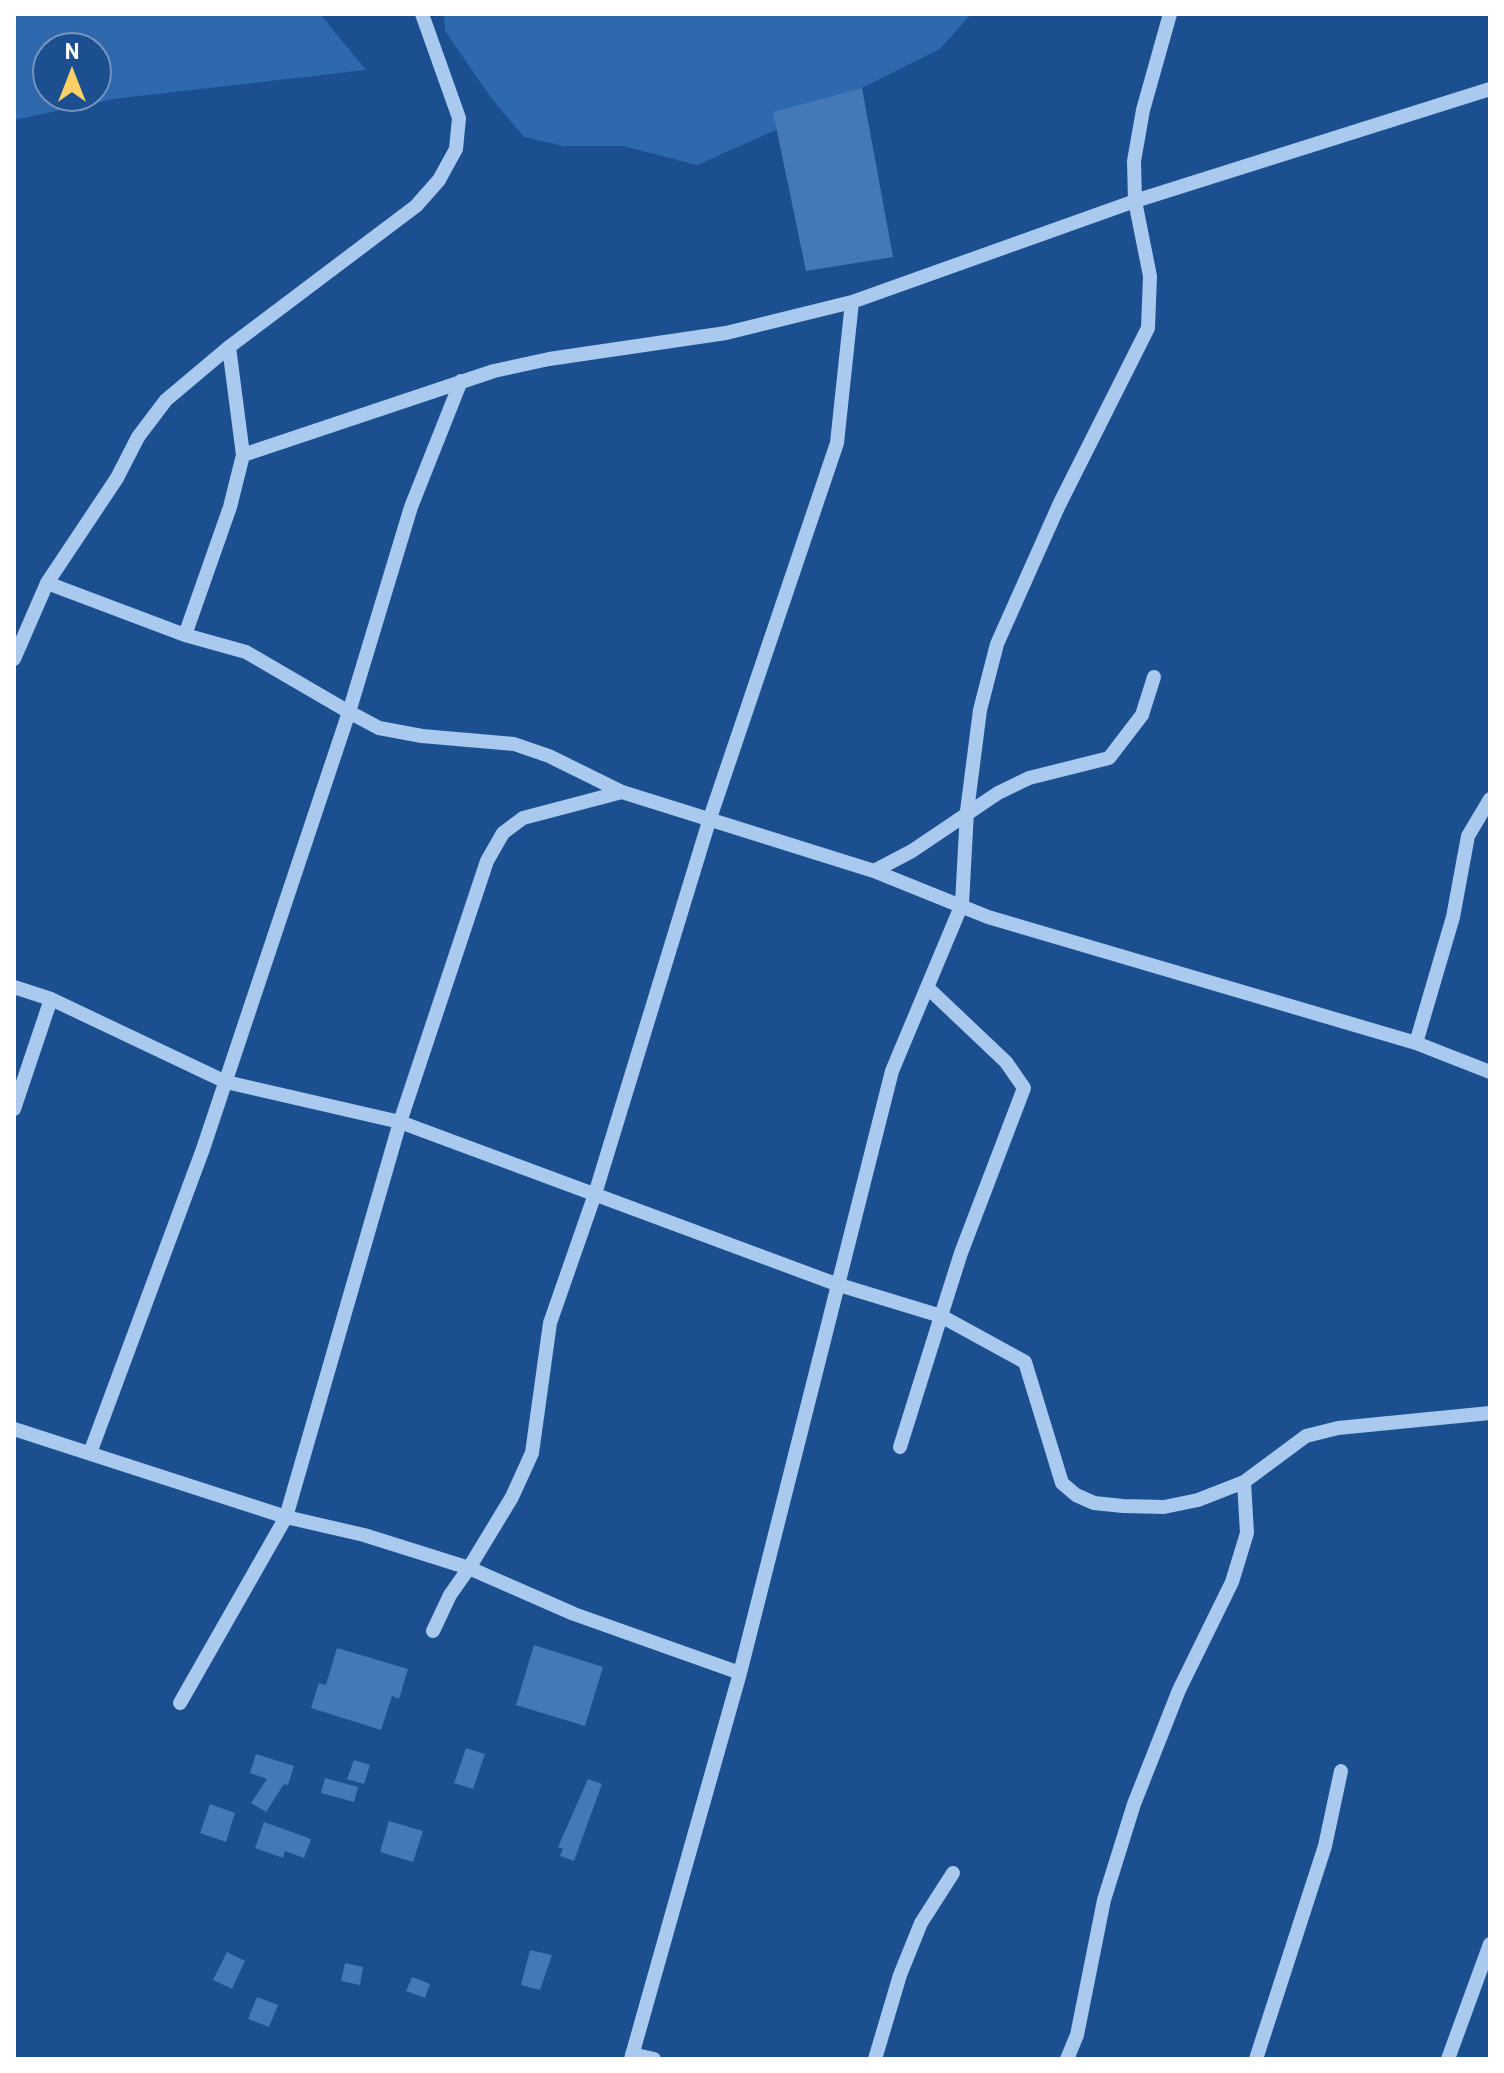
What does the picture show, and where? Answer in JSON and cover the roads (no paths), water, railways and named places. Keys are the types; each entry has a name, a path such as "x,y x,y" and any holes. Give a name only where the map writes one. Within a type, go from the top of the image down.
{"street":[{"path":"14,659 47,583 69,553 152,417 182,384 416,206 451,160 458,141 459,118 422,14"},
{"path":"654,2059 632,2057 740,1673 892,1071 929,989 962,904 967,811 980,710 997,644 1059,505 1148,328 1150,276 1135,201 1134,161 1143,110 1170,14"},
{"path":"243,455 461,381 549,359 726,333 852,302 1135,201 1490,89"},
{"path":"433,1631 450,1595 512,1497 532,1453 550,1323 595,1194 710,818 837,443 843,410 852,302"},
{"path":"185,635 230,507 243,455 229,347"},
{"path":"90,1453 226,1082 349,712 411,507 461,381"},
{"path":"47,583 185,635 246,652 379,728 422,736 514,744 549,756 622,792 874,871 988,917 1416,1043 1490,1072"},
{"path":"874,871 912,851 967,811 1029,778 1109,758 1142,715 1154,677"},
{"path":"180,1703 286,1517 400,1122 487,861 503,833 523,818 622,792"},
{"path":"1416,1043 1453,917 1468,836 1490,799"},
{"path":"14,987 51,999 226,1082 400,1122 836,1284 941,1316 1025,1362 1062,1483 1076,1495 1094,1503 1164,1507 1198,1500 1244,1482 1306,1436 1338,1428 1489,1411"},
{"path":"900,1447 961,1253 1024,1088 1006,1062 929,989"},
{"path":"14,1109 51,999"},
{"path":"14,1429 286,1517 364,1535 469,1568 574,1614 740,1673"},
{"path":"1067,2059 1080,2024 1104,1900 1140,1784 1179,1690 1232,1582 1247,1533 1244,1482"},
{"path":"1256,2059 1325,1846 1341,1771"},
{"path":"875,2059 900,1975 921,1923 953,1873"},
{"path":"1448,2059 1490,1944"}]}
